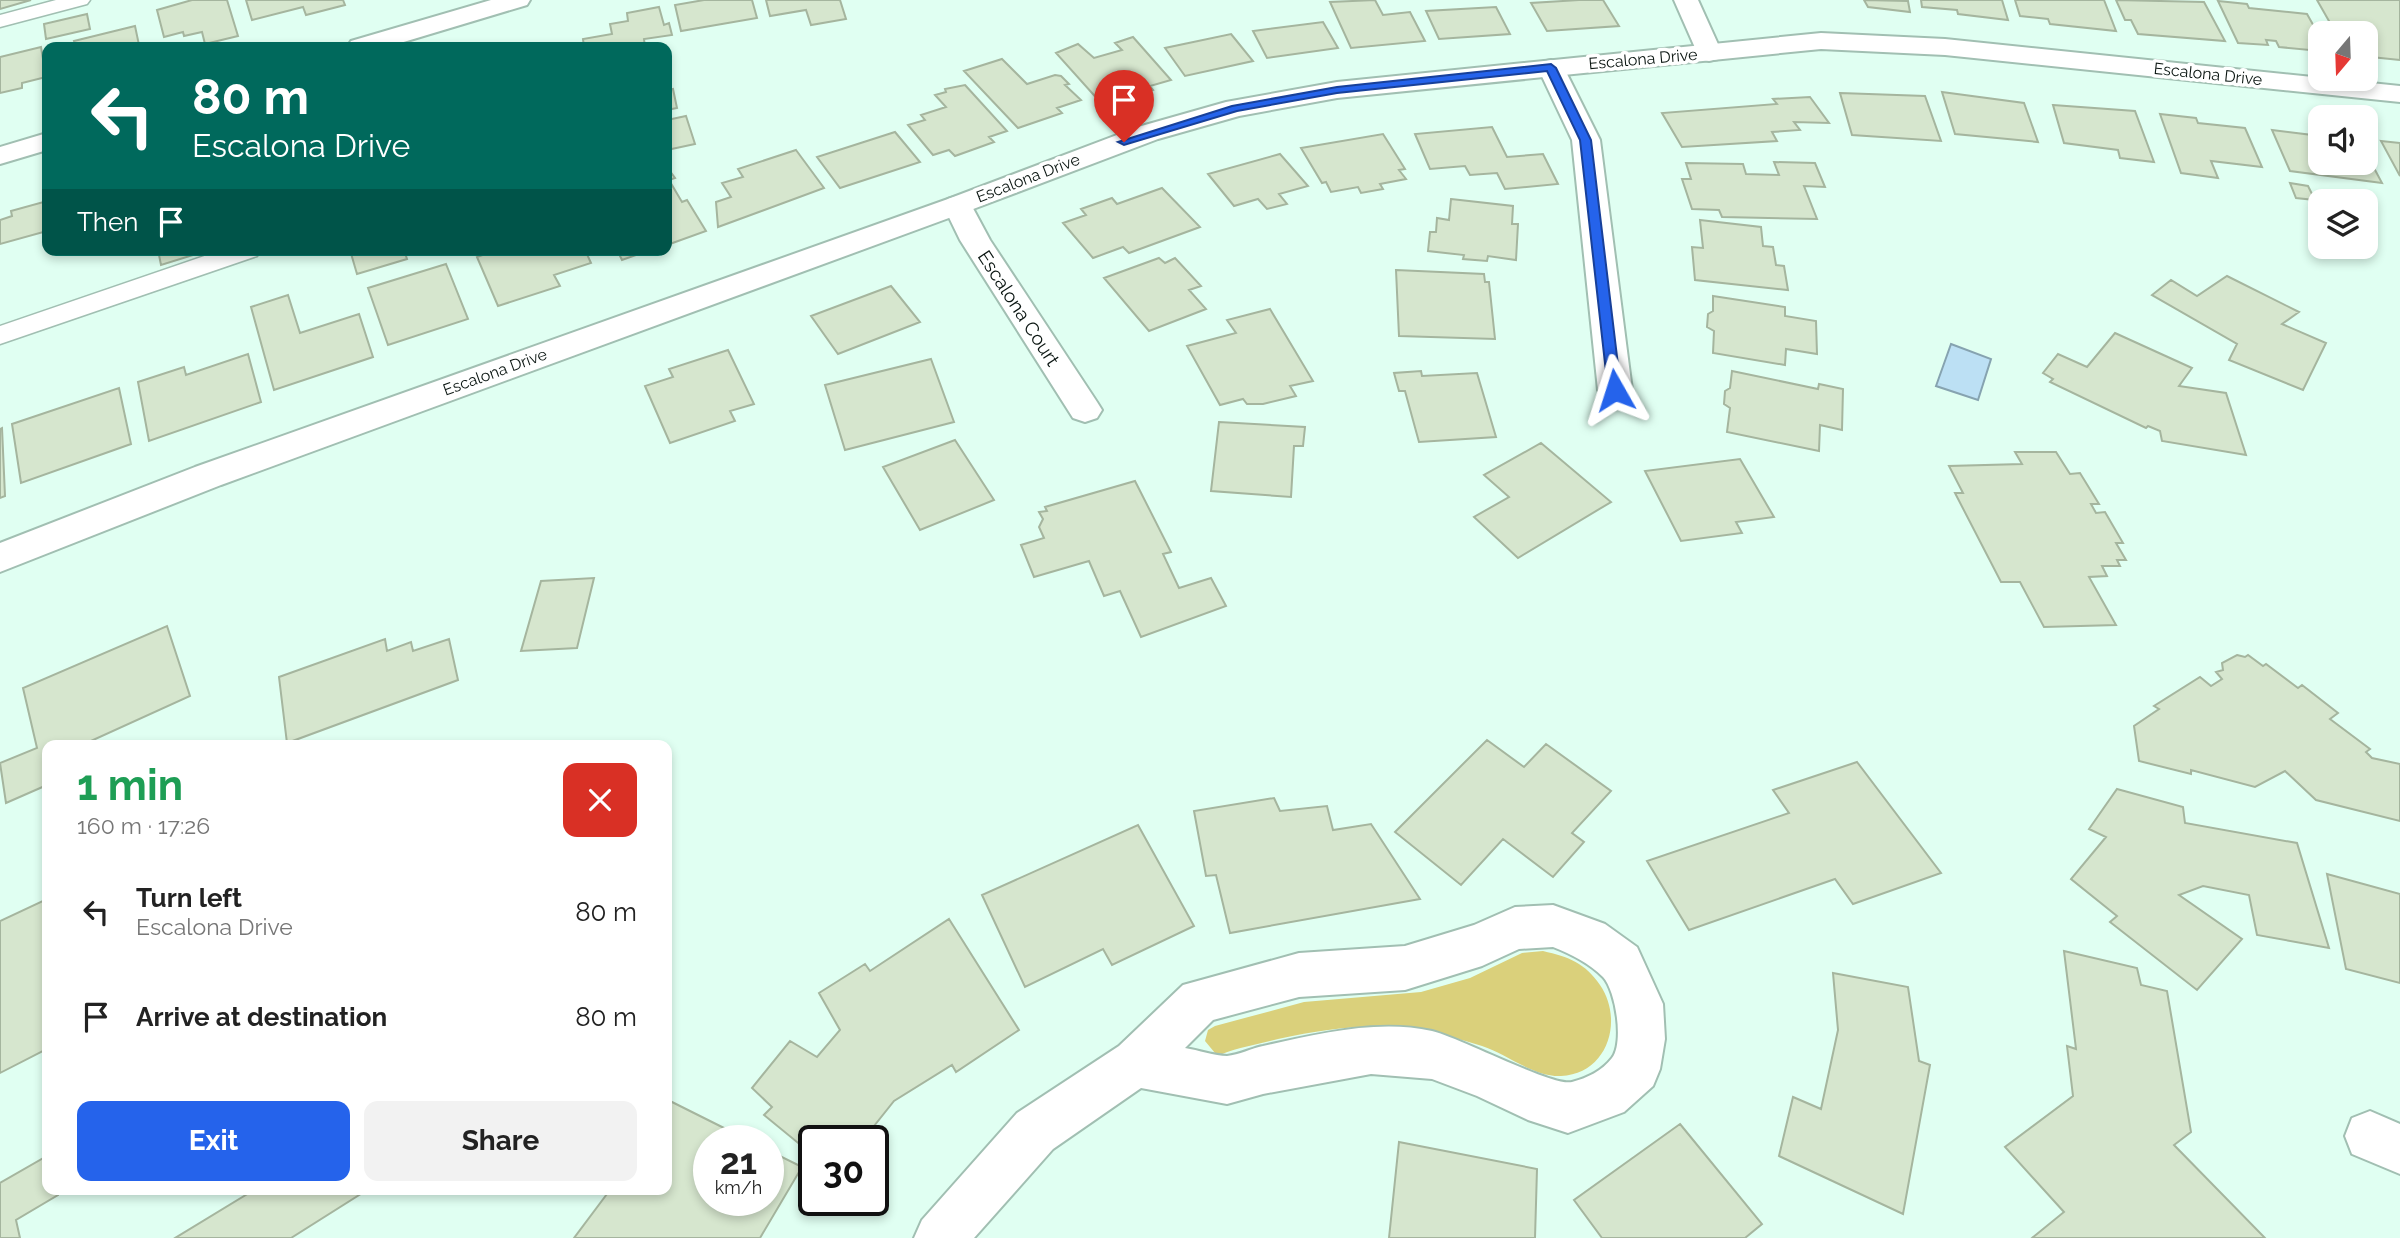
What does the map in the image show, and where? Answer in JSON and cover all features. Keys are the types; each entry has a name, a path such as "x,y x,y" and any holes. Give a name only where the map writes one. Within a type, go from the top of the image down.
{"street":[{"path":"377,42 518,0"},
{"path":"1686,0 1709,53"},
{"name":"Escalona Drive","path":"0,558 208,476 958,205 1148,133 1236,108 1337,90 1821,41 1945,47 2400,94"},
{"path":"1551,68 1586,140 1615,390"},
{"path":"0,156 42,143"},
{"name":"Escalona Court","path":"958,205 975,240 1085,410"},
{"path":"940,1238 1035,1131 1136,1063 1200,1001 1299,975 1405,968 1482,944 1515,928 1553,926 1589,939 1621,963 1640,1004 1641,1039 1636,1069 1607,1095 1568,1108 1528,1096 1489,1076 1432,1055 1371,1050 1263,1070 1227,1080 1136,1063"}],"lane":[{"path":"0,21 80,0"},
{"path":"0,335 230,256"}],"shaded area":[{"path":"1543,951 1582,966 1594,977 1607,999 1611,1029 1607,1043 1590,1066 1577,1073 1561,1076 1540,1073 1482,1046 1405,1028 1332,1029 1278,1039 1222,1054 1215,1053 1205,1041 1208,1030 1215,1026 1304,1002 1421,992 1470,978 1522,953"}],"water":[{"path":"1951,344 1991,359 1978,400 1936,386"}],"building":[{"path":"0,0 31,0 0,9"},
{"path":"192,0 227,0 238,36 213,42 204,42 202,32 184,36 183,32 164,37 157,10"},
{"path":"246,0 343,0 345,5 306,15 303,7 252,20"},
{"path":"704,0 752,0 757,18 681,31 675,5"},
{"path":"766,0 840,0 846,19 811,25 806,10 770,16"},
{"path":"1375,0 1383,15 1410,12 1425,41 1351,48 1330,2"},
{"path":"1603,0 1619,26 1547,31 1531,3"},
{"path":"1864,0 1908,1 1910,12 1868,7"},
{"path":"1921,0 2002,0 2008,20 1958,14 1957,10 1922,7"},
{"path":"2015,0 2104,0 2116,31 2050,24 2048,19 2020,16"},
{"path":"2116,0 2204,2 2225,41 2138,34 2131,20 2125,20"},
{"path":"2317,0 2400,0 2400,60 2378,58 2378,21 2329,21"},
{"path":"2218,1 2247,4 2249,8 2307,14 2311,21 2308,21 2308,50 2279,47 2276,41 2266,40 2268,45 2238,43"},
{"path":"659,7 664,25 669,23 672,35 644,39 644,42 583,42 583,39 612,34 610,24 628,21 627,13"},
{"path":"1496,7 1510,34 1439,39 1426,11"},
{"path":"87,14 90,29 46,39 44,24"},
{"path":"1323,22 1338,48 1267,58 1253,31"},
{"path":"135,26 138,42 74,42"},
{"path":"1231,34 1253,61 1185,76 1165,48"},
{"path":"1133,37 1171,80 1150,86 1153,90 1118,100 1116,98 1101,103 1056,53 1078,44 1094,58 1122,50 1115,43"},
{"path":"41,47 42,78 22,83 22,88 0,93 0,57"},
{"path":"1002,59 1027,84 1055,75 1061,76 1069,84 1065,85 1081,100 1057,108 1062,113 1018,128 964,71"},
{"path":"965,85 1007,131 989,137 994,142 955,156 949,150 933,155 908,125 925,120 921,115 946,107 935,95 946,92 945,89"},
{"path":"672,89 677,108 672,109"},
{"path":"1942,92 2024,103 2038,142 1955,134"},
{"path":"1840,93 1925,96 1941,141 1852,135"},
{"path":"1810,97 1829,123 1794,122 1800,130 1772,132 1777,141 1682,147 1662,113 1777,104 1773,99"},
{"path":"2053,105 2135,111 2154,162 2120,158 2118,150 2064,143"},
{"path":"2160,114 2196,118 2198,123 2245,128 2262,167 2211,161 2218,178 2181,173"},
{"path":"686,116 695,144 672,149 672,119"},
{"path":"1492,127 1507,157 1543,154 1558,184 1505,189 1497,173 1470,175 1465,166 1430,169 1415,134"},
{"path":"2272,130 2308,134 2308,173 2290,171"},
{"path":"895,132 920,162 840,188 817,157"},
{"path":"1383,134 1405,169 1399,170 1406,179 1380,184 1383,189 1361,193 1358,187 1331,192 1326,182 1322,183 1301,148"},
{"path":"2381,141 2400,143 2400,176"},
{"path":"796,150 824,188 718,227 716,202 731,197 722,183 743,177 738,169"},
{"path":"1280,154 1308,186 1279,194 1287,204 1267,209 1258,199 1234,206 1208,174"},
{"path":"1774,162 1815,163 1825,187 1804,186 1817,219 1722,217 1719,210 1692,209 1682,179 1691,179 1686,163 1743,164 1746,174 1779,175"},
{"path":"2321,175 2378,175 2382,183"},
{"path":"2290,183 2308,186 2308,199 2296,198"},
{"path":"672,185 682,202 687,200 706,231 672,243"},
{"path":"1162,188 1200,227 1129,253 1123,247 1093,258 1063,223 1086,215 1081,209 1112,198 1117,204"},
{"path":"1451,199 1513,206 1512,224 1518,224 1516,260 1488,256 1487,261 1463,259 1464,255 1428,251 1430,232 1436,232 1437,218 1449,220"},
{"path":"42,202 42,232 0,244 0,220 12,216 11,211"},
{"path":"1700,220 1761,227 1763,246 1773,247 1776,265 1784,266 1788,290 1695,280 1692,247 1703,248"},
{"path":"159,256 190,256 161,265"},
{"path":"352,256 406,256 407,259 357,274"},
{"path":"588,256 591,263 554,275 560,286 498,306 477,257"},
{"path":"1159,258 1165,263 1175,258 1201,286 1189,290 1206,309 1149,331 1104,278"},
{"path":"446,264 468,319 388,345 368,288"},
{"path":"1396,270 1484,274 1485,282 1489,282 1495,339 1399,336"},
{"path":"2227,276 2299,312 2282,324 2326,343 2303,390 2229,360 2237,344 2152,295 2171,280 2197,296"},
{"path":"891,286 920,322 838,354 811,316"},
{"path":"288,295 300,333 359,314 373,357 274,390 251,307"},
{"path":"1713,296 1785,307 1785,316 1816,321 1817,354 1786,349 1785,365 1713,353 1714,331 1707,327 1708,314 1713,311"},
{"path":"1270,309 1313,381 1290,386 1296,396 1263,404 1247,404 1243,399 1220,405 1187,346 1236,333 1227,320"},
{"path":"2115,333 2192,368 2179,386 2226,393 2246,455 2162,441 2160,431 2148,426 2146,428 2050,382 2053,379 2043,373 2058,354 2087,367"},
{"path":"728,350 754,404 730,411 735,421 670,443 645,386 673,377 669,369"},
{"path":"248,354 261,402 149,441 138,382 184,367 186,375"},
{"path":"931,359 954,422 845,450 825,385"},
{"path":"1421,371 1422,376 1477,373 1496,437 1419,442 1405,391 1399,391 1394,373"},
{"path":"1732,371 1818,389 1819,384 1843,389 1842,430 1820,425 1819,451 1727,432 1730,408 1724,404 1725,391 1730,388"},
{"path":"119,388 131,444 21,483 12,424"},
{"path":"1219,422 1305,427 1303,446 1294,446 1291,497 1211,491"},
{"path":"2,428 5,496 0,498 0,429"},
{"path":"955,440 994,500 920,530 883,467"},
{"path":"1541,443 1611,502 1518,558 1474,517 1509,497 1484,475"},
{"path":"2015,452 2056,452 2070,474 2080,473 2099,504 2091,504 2096,513 2105,512 2123,543 2116,543 2126,560 2117,560 2120,566 2102,566 2107,576 2089,577 2116,625 2044,627 2020,582 2001,582 1955,493 1963,493 1949,466 2022,464"},
{"path":"1740,459 1774,517 1736,522 1742,533 1681,541 1645,471"},
{"path":"1135,481 1171,552 1163,554 1179,588 1211,578 1226,606 1141,637 1120,591 1104,596 1089,561 1034,577 1021,545 1044,538 1039,527 1043,519 1039,512 1047,511 1045,507"},
{"path":"594,578 577,648 521,651 541,581"},
{"path":"167,626 190,696 93,740 42,740 42,787 6,803 0,763 37,748 23,688"},
{"path":"385,639 387,651 411,642 413,651 449,639 458,680 295,740 287,740 279,677"},
{"path":"2237,655 2248,655 2263,666 2266,664 2298,688 2302,685 2338,713 2330,719 2370,749 2366,752 2372,758 2400,764 2400,821 2316,800 2285,771 2255,787 2191,770 2191,774 2139,761 2134,726 2159,709 2154,706 2200,677 2211,686 2222,679 2216,672 2223,670 2222,663"},
{"path":"1487,740 1524,767 1546,744 1611,791 1572,833 1584,842 1553,877 1503,839 1461,885 1395,832"},
{"path":"1857,762 1941,873 1853,904 1835,879 1689,930 1647,861 1789,813 1773,790"},
{"path":"2117,789 2183,807 2185,823 2297,843 2329,948 2257,935 2249,895 2203,886 2179,895 2242,939 2197,990 2110,922 2117,916 2071,879 2106,837 2089,829"},
{"path":"1274,798 1280,811 1327,806 1333,830 1371,824 1420,899 1230,933 1216,875 1206,876 1194,811"},
{"path":"1138,825 1194,926 1112,965 1103,949 1025,987 982,895"},
{"path":"2327,874 2400,894 2400,983 2346,969"},
{"path":"42,901 42,1052 0,1073 0,921"},
{"path":"949,919 1019,1030 956,1072 952,1065 894,1101 875,1125 798,1125 798,1143 784,1131 784,1125 776,1125 764,1115 772,1107 752,1088 790,1041 817,1057 840,1030 819,993 865,964 870,971"},
{"path":"2064,951 2137,968 2141,985 2167,991 2191,1132 2174,1145 2265,1238 2032,1238 2064,1212 2005,1147 2073,1096 2067,1046 2076,1049"},
{"path":"1833,973 1908,987 1919,1061 1930,1065 1903,1214 1779,1156 1793,1097 1821,1109 1838,1030"},
{"path":"672,1102 718,1125 693,1125 693,1216 773,1216 760,1238 574,1238 606,1195 672,1195"},
{"path":"1680,1124 1762,1224 1745,1238 1602,1238 1574,1200"},
{"path":"1399,1142 1537,1169 1535,1238 1389,1238"},
{"path":"784,1158 798,1165 798,1174 784,1197"},
{"path":"42,1159 42,1195 58,1195 16,1220 20,1238 0,1238 0,1183"},
{"path":"246,1195 359,1195 291,1238 175,1238"}],"route":[{"path":"1124,142 1236,108 1337,90 1551,68 1586,140 1615,390"}]}
